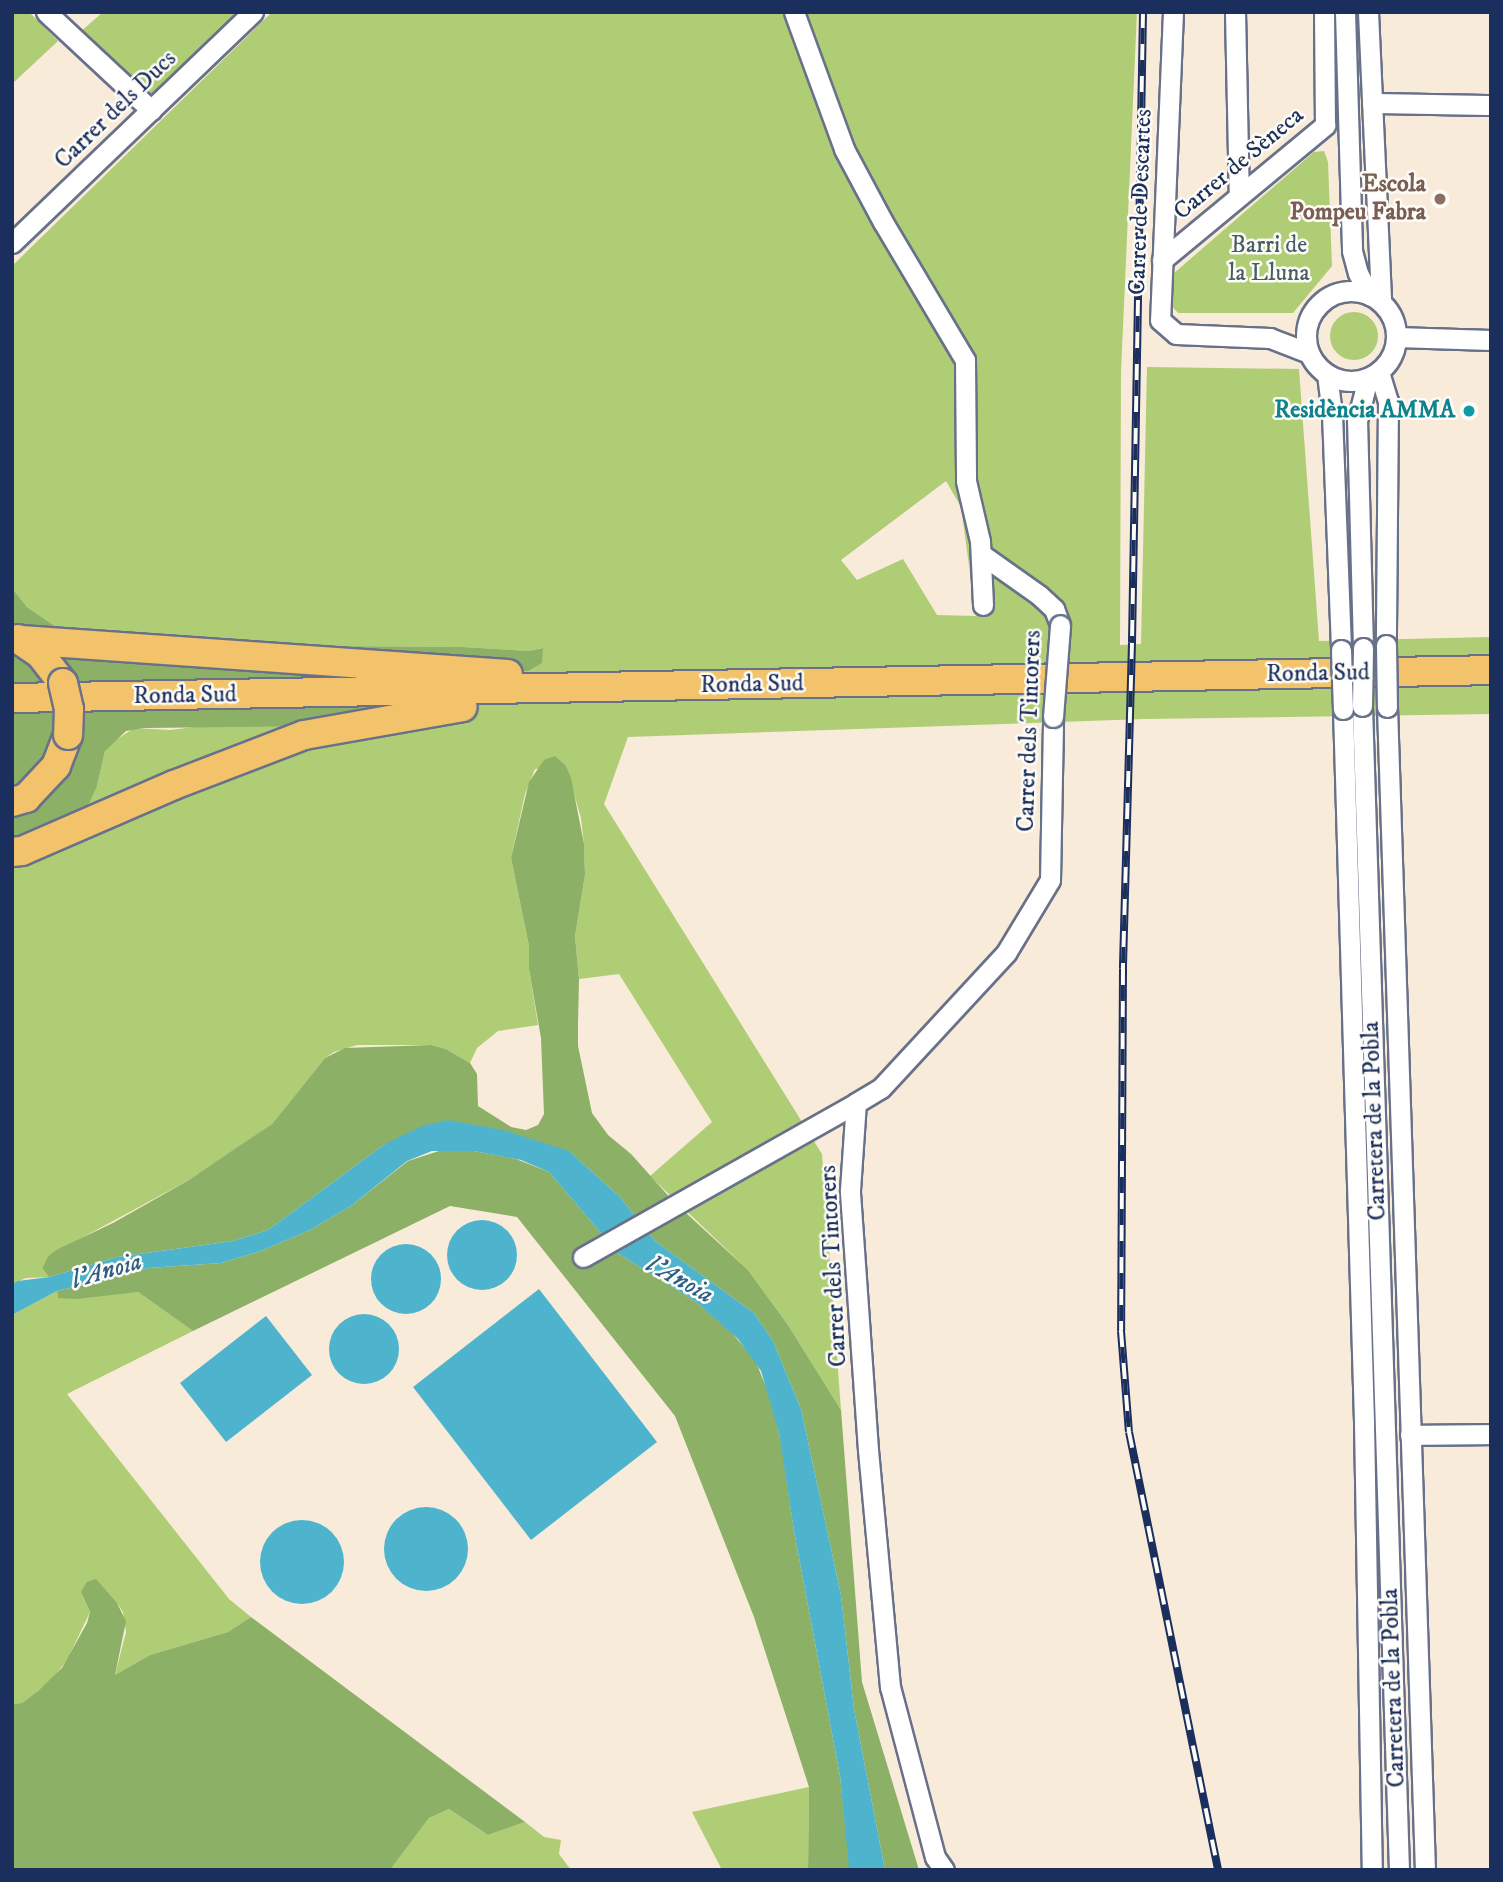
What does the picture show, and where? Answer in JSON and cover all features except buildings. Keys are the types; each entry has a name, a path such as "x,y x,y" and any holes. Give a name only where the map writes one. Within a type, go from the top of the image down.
{"highway":[{"path":"12,802 26,798 56,766 68,735 69,709 63,684 40,654 17,638"},
{"path":"17,638 547,676 608,688"},
{"name":"Ronda Sud","path":"12,698 1491,670"},
{"path":"12,852 22,851 173,785 304,735 430,710 564,701 608,688"}],"street":[{"path":"46,12 151,110"},
{"name":"Carrer dels Ducs","path":"13,242 253,12"},
{"path":"794,12 844,149 883,222 965,360 966,481 981,554 984,605"},
{"name":"Carrer de Descartes","path":"1174,12 1160,320 1176,334 1270,338 1309,352"},
{"path":"1235,12 1239,196"},
{"name":"Carrer de Sèneca","path":"1162,260 1325,125 1324,12"},
{"path":"1345,12 1352,251 1358,273 1375,298 1389,312 1396,337 1394,350 1374,375 1334,377 1309,352 1307,326 1312,314 1330,296 1344,275 1352,251"},
{"path":"1368,12 1375,298"},
{"path":"1372,103 1491,105"},
{"path":"1330,296 1356,291 1375,298"},
{"name":"Carrer de Descartes","path":"1270,338 1307,326"},
{"path":"1396,337 1491,340"},
{"name":"Carretera de la Pobla","path":"1372,1870 1352,708 1363,648 1357,421 1374,375"},
{"name":"Carretera de la Pobla","path":"1374,375 1388,401 1387,707 1425,1870"},
{"name":"Carretera de la Pobla","path":"1334,377 1357,421"},
{"name":"Carretera de la Pobla","path":"1334,377 1332,414 1341,650 1352,708 1399,1870"},
{"name":"Carrer dels Tintorers","path":"944,1870 935,1857 890,1687 868,1450 850,1190 856,1103 881,1088 1006,953 1050,880 1053,717 1060,625 1054,609 1039,595 981,554"},
{"path":"590,1252 856,1103"},
{"path":"1410,1436 1491,1434"}],"green space":[{"path":"12,12 29,12 58,41 12,84"},
{"path":"103,12 242,12 155,97 141,91 79,33"},
{"path":"272,12 1137,12 1121,372 1120,645 1141,644 1147,367 1299,369 1319,641 1491,637 1491,714 1144,719 628,737 604,804 822,1154 841,1410 788,1325 748,1270 650,1176 712,1122 619,974 579,979 575,936 585,875 584,844 581,818 566,766 535,769 525,794 511,858 529,946 529,969 538,1025 498,1031 477,1048 470,1063 446,1049 431,1045 357,1045 334,1052 325,1058 272,1124 189,1180 48,1256 42,1268 49,1277 26,1278 12,1284 12,860 97,786 105,751 110,744 134,728 170,730 383,704 542,663 542,648 529,651 463,647 336,646 217,653 65,633 27,607 12,588 12,266","holes":["946,481 961,507 976,616 937,615 903,559 857,580 841,560"]},
{"name":"Barri de la Lluna","path":"1324,151 1328,162 1332,266 1293,313 1178,313 1171,305 1173,274 1314,152"},
{"path":"1354,312 1363,313 1371,319 1377,327 1377,345 1371,353 1363,359 1354,360 1345,359 1337,353 1331,345 1330,336 1331,327 1337,319 1345,313"},
{"path":"12,588 27,607 65,633 217,653 336,646 463,647 529,651 543,648 542,663 528,671 438,672 359,718 316,726 144,728 126,731 105,751 97,786 85,812 12,860"},
{"path":"555,756 566,766 571,778 584,844 585,875 575,936 579,979 578,1046 592,1113 608,1135 631,1154 673,1201 748,1270 788,1325 841,1410 862,1682 919,1870 885,1870 854,1709 841,1595 801,1409 773,1341 754,1313 655,1241 620,1197 569,1151 385,1144 268,1230 233,1241 117,1257 49,1277 42,1268 48,1256 58,1249 113,1223 189,1180 272,1124 325,1058 345,1048 431,1045 446,1049 470,1063 477,1074 478,1106 511,1127 526,1130 538,1125 544,1114 541,1038 529,969 529,946 511,858 529,782 544,760"},
{"path":"442,1150 474,1151 516,1159 549,1172 619,1254 695,1301 731,1332 755,1360 771,1399 781,1442 794,1531 840,1776 850,1870 808,1870 809,1787 754,1617 675,1416 517,1217 450,1206 193,1331 138,1292 77,1299 58,1298 57,1291 149,1268 221,1263 261,1251 310,1230 351,1206 408,1161"},
{"path":"57,1291 58,1298 138,1292 193,1331 67,1394 229,1599 251,1617 228,1632 150,1655 115,1675 126,1632 123,1612 117,1603 81,1592 90,1612 67,1660 55,1676 38,1691 22,1703 12,1704 12,1315"},
{"path":"96,1579 117,1603 126,1621 115,1675 150,1655 228,1632 251,1617 525,1822 488,1835 449,1809 429,1818 390,1870 12,1870 12,1704 22,1703 62,1668 87,1623 90,1612 81,1592 87,1582"},
{"path":"809,1787 808,1870 722,1870 692,1812"},
{"path":"449,1809 488,1835 525,1822 544,1837 561,1840 559,1854 571,1870 390,1870 429,1818"}],"water":[{"name":"l'Anoia","path":"448,1120 503,1130 569,1151 620,1197 655,1241 754,1313 773,1341 801,1409 841,1595 854,1709 885,1870 849,1868 840,1776 794,1531 779,1433 761,1371 738,1339 695,1301 619,1254 549,1172 521,1160 474,1151 432,1151 407,1161 351,1206 310,1230 261,1251 221,1263 149,1268 57,1291 12,1315 12,1284 18,1281 49,1277 117,1257 233,1241 268,1230 385,1144 422,1126"},
{"path":"482,1220 501,1226 511,1236 517,1255 511,1274 501,1284 482,1290 463,1284 453,1274 447,1255 453,1236 463,1226"},
{"path":"406,1244 425,1250 435,1260 441,1279 435,1298 425,1308 406,1314 387,1308 377,1298 371,1279 377,1260 387,1250"},
{"path":"539,1289 657,1442 531,1540 413,1387"},
{"path":"364,1314 383,1320 393,1330 399,1349 393,1368 383,1378 364,1384 345,1378 335,1368 329,1349 335,1330 345,1320"},
{"path":"266,1316 312,1375 226,1442 180,1383"},
{"path":"418,1507 434,1507 450,1514 461,1525 468,1541 465,1565 456,1579 434,1591 418,1591 402,1584 391,1573 384,1557 384,1541 391,1525 402,1514"},
{"path":"294,1520 310,1520 326,1527 337,1538 344,1554 341,1578 332,1592 310,1604 294,1604 278,1597 267,1586 260,1570 260,1554 267,1538 278,1527"}],"railway":[{"path":"1143,12 1132,643 1123,969 1121,1331 1129,1432 1218,1870"}],"place":[{"name":"Escola Pompeu Fabra","path":"1440,199"},
{"name":"Residència AMMA","path":"1469,411"}]}
